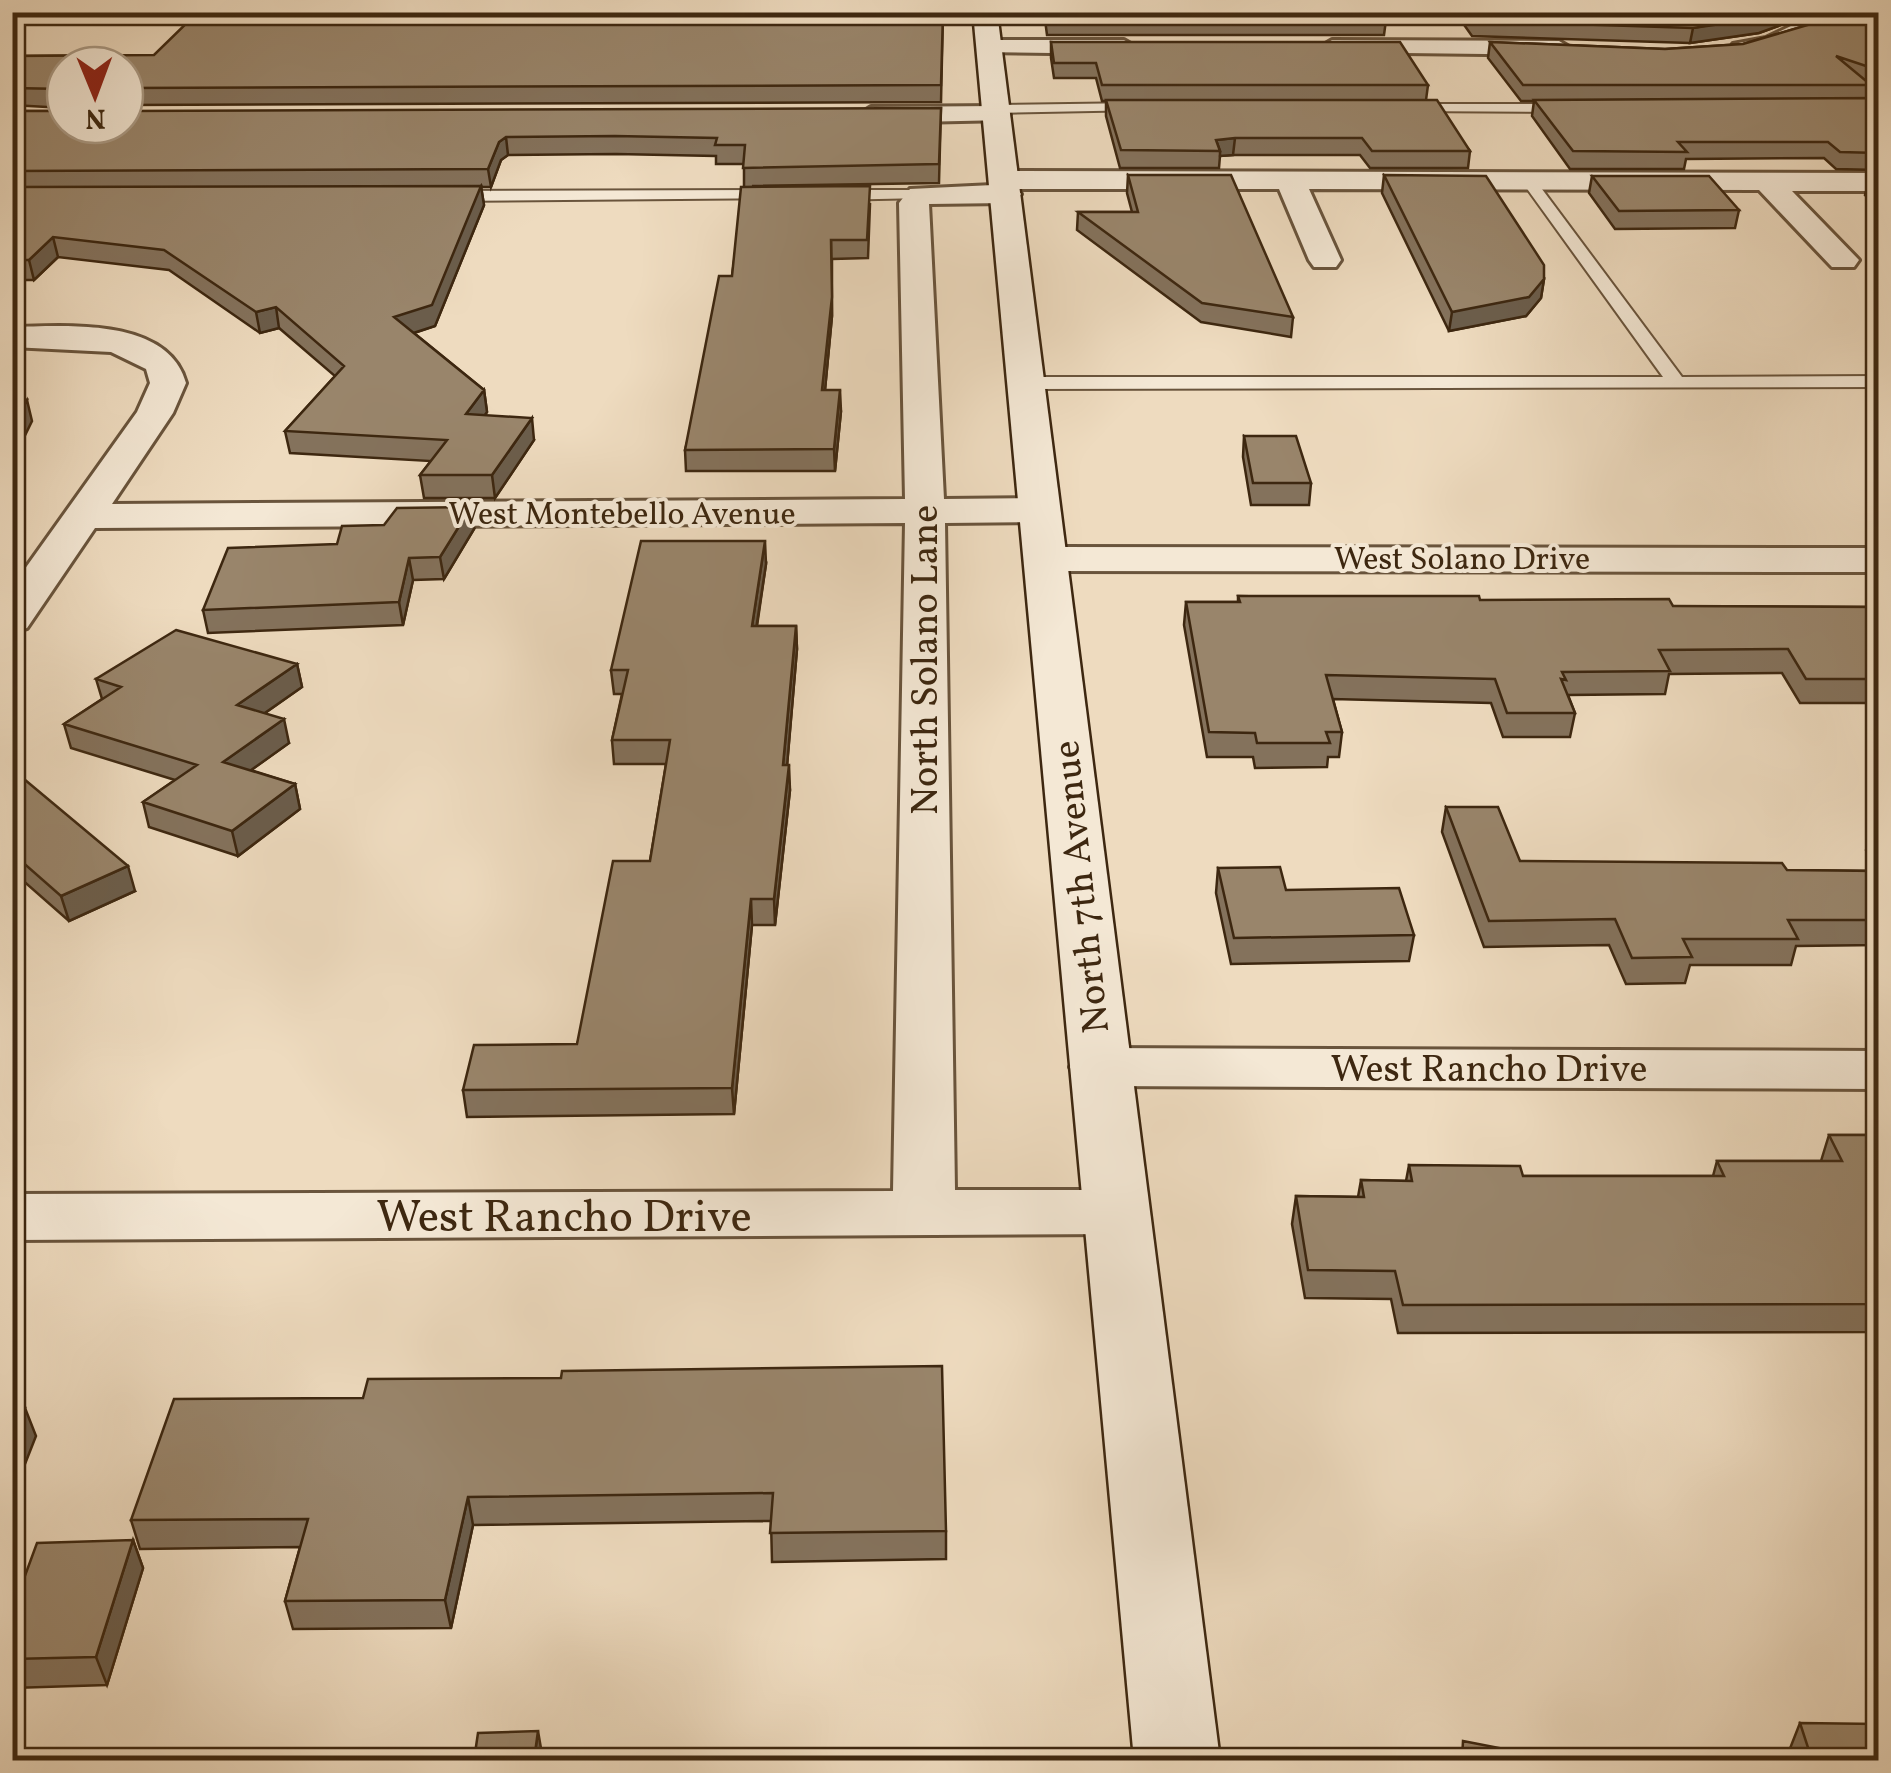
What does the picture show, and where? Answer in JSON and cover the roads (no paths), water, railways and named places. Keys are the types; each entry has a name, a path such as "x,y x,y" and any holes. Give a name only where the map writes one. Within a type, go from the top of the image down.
{"main road":[{"name":"North 7th Avenue","path":"987,30 1177,1760"}],"street":[{"path":"1711,51 1772,44 1790,37 1805,28 1803,12"},
{"path":"987,30 1158,47"},
{"path":"1314,47 1584,48"},
{"path":"839,115 997,112"},
{"path":"1290,180 1324,260"},
{"path":"920,195 1005,187 1290,180 1878,182"},
{"path":"1766,181 1843,260"},
{"name":"North Solano Lane","path":"920,195 914,202 925,511 924,1214"},
{"path":"12,338 85,340 143,350 162,363 168,383 155,412 12,620"},
{"name":"West Montebello Avenue","path":"84,516 925,511 1042,534"},
{"name":"West Solano Drive","path":"1042,534 1878,560"},
{"name":"West Rancho Drive","path":"1099,1067 1878,1070"},
{"name":"West Rancho Drive","path":"12,1216 1116,1212"}],"lane":[{"path":"997,112 1147,107"},
{"path":"1384,108 1582,108"},
{"path":"1528,180 1675,380"},
{"path":"427,196 782,195"},
{"path":"822,195 920,195"},
{"path":"1026,382 1878,382"}]}
